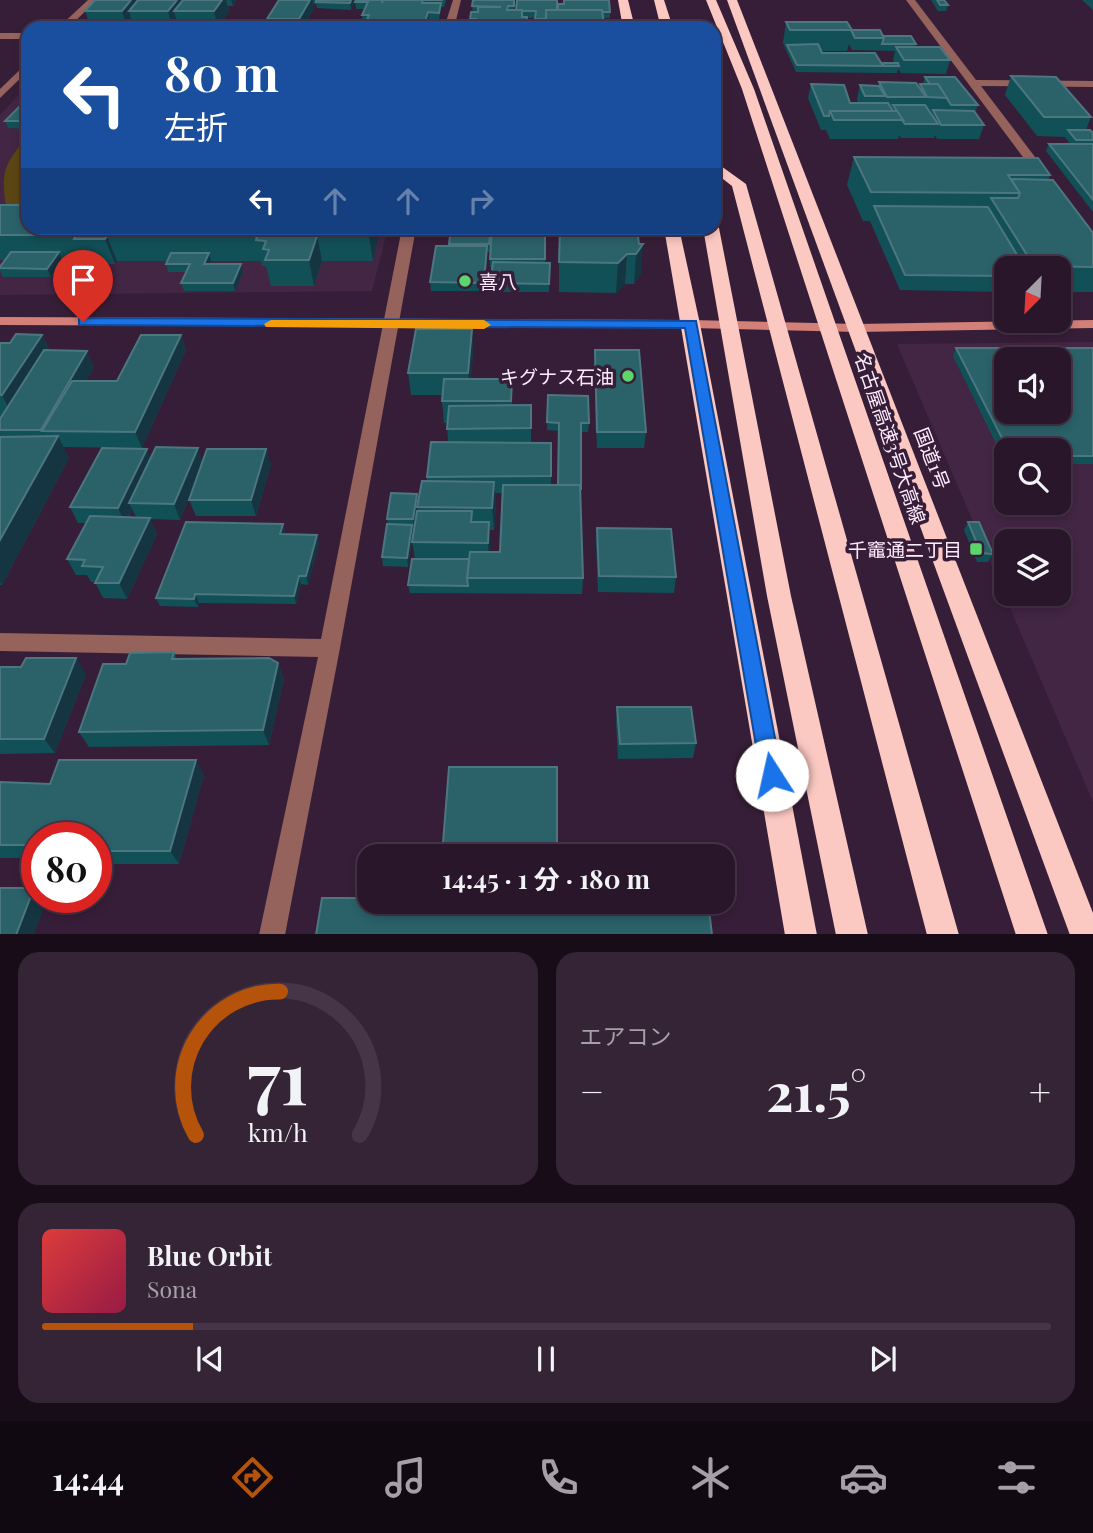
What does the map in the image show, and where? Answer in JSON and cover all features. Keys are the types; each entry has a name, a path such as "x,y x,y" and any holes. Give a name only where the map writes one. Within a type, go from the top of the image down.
{"highway":[{"path":"623,0 628,21"},
{"path":"659,0 665,21"},
{"name":"名古屋高速3号大高線","path":"711,0 720,21"},
{"name":"国道1号","path":"732,0 1086,934"},
{"name":"名古屋高速3号大高線","path":"721,24 748,89 1032,934"},
{"path":"721,170 739,184 943,934"},
{"path":"672,235 691,324 801,934"},
{"path":"712,235 779,596 852,934"}],"street":[{"path":"71,21 93,0"},
{"path":"451,21 457,0"},
{"path":"910,0 1053,188"},
{"path":"0,36 21,36"},
{"path":"0,95 21,72"},
{"path":"972,83 1093,84"},
{"path":"272,934 330,648 408,235"},
{"path":"0,321 390,325 691,324 857,328 1093,324"},
{"path":"0,642 330,648"}],"shaded area":[{"path":"21,92 21,235 386,235 372,291 0,295 0,115"},
{"path":"21,144 21,213 7,213 4,178 13,155"},
{"path":"1093,342 1093,802 1009,606 1071,606 1071,529 994,529 994,571 897,344"}],"building":[{"path":"95,0 131,0 122,11 85,11"},
{"path":"138,0 177,0 168,11 129,11"},
{"path":"183,0 222,0 214,11 174,11"},
{"path":"279,0 310,0 299,19 267,19"},
{"path":"316,0 351,0 350,3"},
{"path":"423,0 422,3 441,3 439,13 428,12 425,21 366,21 369,15 362,15 368,2 355,2"},
{"path":"473,0 514,0 514,6 508,6 507,10 522,10 522,17 527,17 527,21 476,21 470,19 471,12 478,12 478,7 501,7 472,6"},
{"path":"517,0 557,0 557,10 546,10 546,19 535,19 536,11 516,10"},
{"path":"564,0 609,0 610,12 558,10 558,4 564,4"},
{"path":"937,0 944,0 948,5 940,5"},
{"path":"546,10 602,10 604,21 546,21"},
{"path":"786,22 847,22 852,30 790,30"},
{"path":"851,30 880,30 884,38 855,38"},
{"path":"883,36 911,36 916,44 882,44"},
{"path":"818,44 822,53 875,53 883,66 797,65 787,45"},
{"path":"896,47 940,47 950,60 904,60"},
{"path":"883,63 898,63 899,66 884,66"},
{"path":"1011,76 1056,77 1091,117 1044,117"},
{"path":"925,77 955,77 978,105 951,105 938,84 930,84"},
{"path":"879,82 916,83 926,97 887,97"},
{"path":"811,84 844,85 850,103 888,103 893,111 830,111 829,116 824,116"},
{"path":"920,84 938,84 947,98 927,97"},
{"path":"860,85 879,86 885,96 865,96"},
{"path":"21,105 21,121 5,121"},
{"path":"893,105 925,105 938,124 905,124"},
{"path":"933,110 974,111 984,125 941,125"},
{"path":"830,111 897,111 903,120 834,120"},
{"path":"1068,130 1090,130 1093,140 1076,140"},
{"path":"1049,144 1093,144 1093,200"},
{"path":"854,157 1038,158 1050,175 1008,175 1020,193 871,192"},
{"path":"1011,179 1053,180 1093,233 1093,267 1071,267 1071,256 1028,256 991,198 1018,198 1020,193"},
{"path":"0,205 21,205 21,235 0,235"},
{"path":"874,206 988,207 1018,256 994,256 994,276 905,275"},
{"path":"76,235 369,235 317,236 309,260 265,260 269,250 263,249 266,241 256,240 257,236 107,236 105,239 74,239"},
{"path":"450,235 490,235 489,244 449,244"},
{"path":"492,235 545,235 545,259 490,259"},
{"path":"560,235 638,235 639,244 643,244 636,254 627,254 618,263 559,262"},
{"path":"436,246 487,246 484,283 430,282"},
{"path":"11,252 59,252 47,269 0,268"},
{"path":"171,253 209,253 204,264 241,264 233,283 181,283 190,264 166,264"},
{"path":"493,262 550,263 549,284 490,283"},
{"path":"416,329 472,329 468,373 408,373"},
{"path":"16,334 42,335 0,395 0,343 10,343"},
{"path":"141,335 181,335 135,432 42,431 72,381 117,381"},
{"path":"956,348 994,348 994,423"},
{"path":"1071,348 1093,348 1093,456 1071,456 1071,438 1002,438 995,424 1071,424"},
{"path":"44,350 87,351 41,430 0,430 0,419"},
{"path":"595,350 639,350 646,432 597,432"},
{"path":"444,379 512,379 511,401 442,401"},
{"path":"548,395 588,396 589,423 581,423 581,489 580,485 558,485 559,423 547,422"},
{"path":"531,405 531,428 447,429 449,406"},
{"path":"58,436 0,540 0,437"},
{"path":"431,442 551,443 551,476 427,477"},
{"path":"156,447 198,448 174,504 129,503"},
{"path":"102,448 147,449 118,508 70,507"},
{"path":"207,449 266,449 251,500 189,500"},
{"path":"422,481 494,482 492,508 417,507"},
{"path":"503,485 580,485 583,578 467,578 470,552 500,552"},
{"path":"391,493 417,494 413,519 387,519"},
{"path":"417,511 472,511 471,522 489,522 488,543 412,542"},
{"path":"90,516 150,518 119,583 95,583 103,567 82,566 85,560 67,559"},
{"path":"186,522 283,524 280,534 317,535 306,576 299,576 294,596 195,594 194,599 156,598"},
{"path":"968,522 979,522 993,554 981,553"},
{"path":"387,524 412,525 407,558 382,557"},
{"path":"597,528 671,529 676,577 599,576"},
{"path":"412,559 469,559 468,586 408,585"},
{"path":"174,652 172,659 269,658 278,663 263,730 79,732 103,664 126,664 130,653"},
{"path":"26,658 76,658 44,739 0,739 0,667 21,667"},
{"path":"617,707 691,707 696,743 620,744"},
{"path":"59,760 196,760 170,851 112,851 112,822 21,822 21,845 0,845 0,782 50,784"},
{"path":"449,767 557,767 557,844 443,844"},
{"path":"0,888 21,888 21,913 24,913 16,934 0,934"},
{"path":"322,898 357,898 357,914 710,914 712,934 316,934"}],"slow traffic":[{"path":"271,324 484,325"}],"place":[{"name":"喜八","path":"465,281"},
{"name":"キグナス石油","path":"628,376"},
{"name":"千竈通二丁目","path":"976,549"}],"route":[{"path":"83,322 691,324 772,775"}]}
